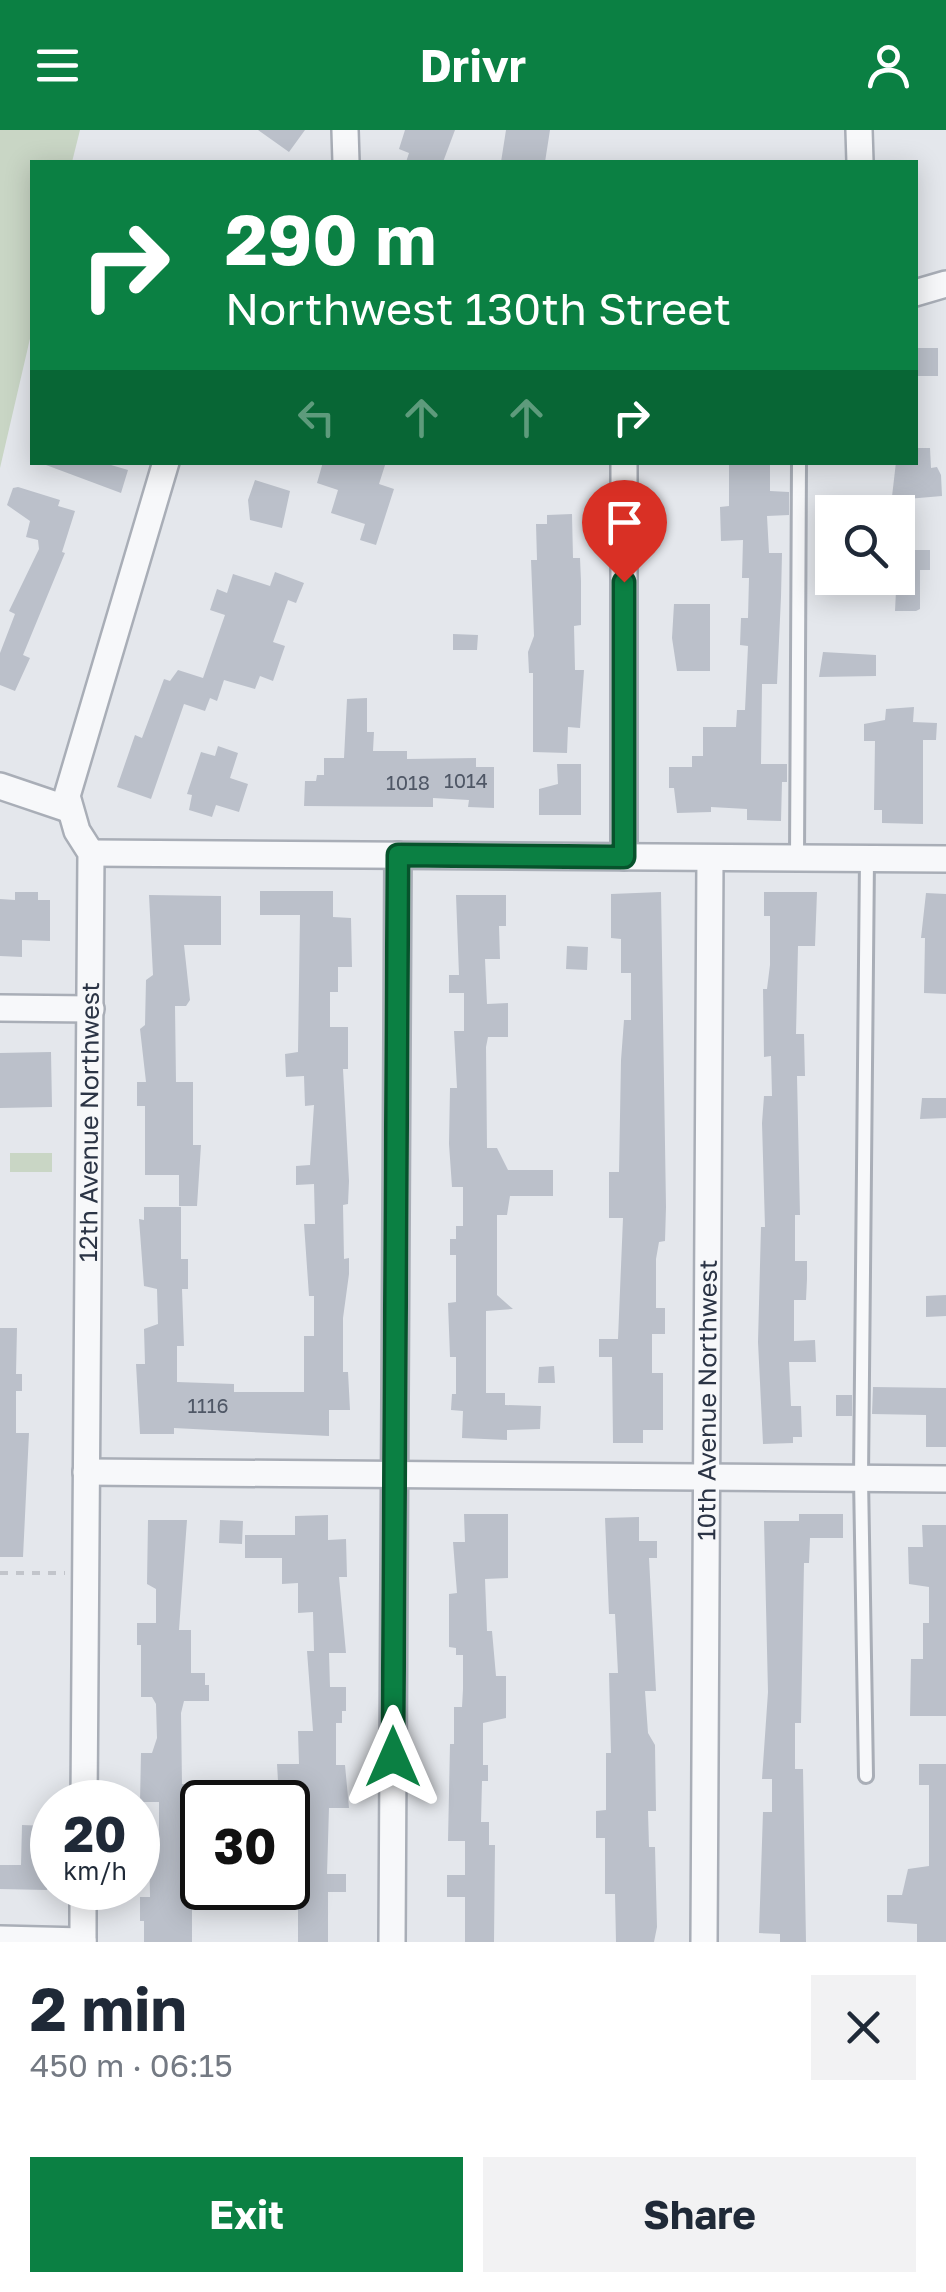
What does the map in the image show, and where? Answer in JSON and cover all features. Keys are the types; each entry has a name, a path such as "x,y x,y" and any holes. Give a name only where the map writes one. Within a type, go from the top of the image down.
{"street":[{"path":"345,130 346,160"},
{"path":"858,130 860,160"},
{"path":"918,293 946,284"},
{"path":"0,786 68,809 70,782 165,465"},
{"path":"624,465 624,857"},
{"name":"12th Avenue Northwest","path":"68,809 91,853 84,1780"},
{"path":"91,853 946,859"},
{"path":"392,1942 398,855"},
{"name":"10th Avenue Northwest","path":"704,1942 710,858"},
{"path":"0,1008 91,1009"},
{"path":"86,1472 946,1479"},
{"path":"0,1940 83,1942 83,1910"}],"lane":[{"path":"797,858 799,465"},
{"path":"866,1776 861,1478 867,858"}],"path":[{"path":"0,1573 54,1573"}],"green space":[{"path":"0,130 80,130 72,160 30,160 30,339 0,468"},
{"path":"10,1153 52,1153 52,1172 10,1172"}],"building":[{"path":"258,130 305,130 289,152"},
{"path":"405,130 455,130 444,160 407,160 409,153 399,149"},
{"path":"506,130 550,130 545,160 501,160"},
{"path":"918,348 938,348 938,376 918,376"},
{"path":"918,448 930,448 931,468 937,467 941,475 942,496 892,495 896,465 918,465"},
{"path":"46,465 111,465 128,470 121,493"},
{"path":"322,465 385,465 379,484 394,489 376,545 360,540 365,524 331,513 338,490 317,483"},
{"path":"729,465 770,465 770,491 789,492 789,515 767,516 769,553 782,553 781,597 777,684 762,684 761,764 787,764 787,782 782,782 781,821 747,820 747,809 711,807 711,812 677,813 674,788 669,788 669,767 692,767 692,756 703,756 703,727 736,727 737,710 745,710 748,646 740,645 741,618 748,618 749,578 742,578 743,540 721,541 720,507 729,506"},
{"path":"255,480 290,491 282,528 250,520 248,500"},
{"path":"13,488 60,500 58,506 75,511 62,552 65,553 23,655 30,658 15,691 0,685 0,653 15,614 9,611 39,549 38,540 26,537 30,521 7,505"},
{"path":"572,514 573,558 580,558 581,581 581,625 574,626 575,670 584,670 580,728 568,727 567,753 533,752 533,673 529,673 528,652 534,636 531,560 537,560 536,524 547,524 547,515"},
{"path":"915,550 930,550 930,570 920,570 920,609 895,611 896,595 915,595"},
{"path":"275,572 304,583 296,603 288,600 273,642 285,646 273,681 260,676 255,689 224,680 217,701 210,698 205,711 184,704 151,799 117,787 135,735 142,738 164,679 170,681 178,670 203,678 225,615 210,610 217,589 227,593 233,574 270,586"},
{"path":"674,604 710,604 710,671 677,671 672,638"},
{"path":"453,634 478,635 477,650 453,650"},
{"path":"823,652 876,655 876,676 819,677"},
{"path":"367,698 367,732 374,732 373,751 407,751 407,759 476,758 476,767 494,767 494,808 468,807 469,800 433,798 433,807 304,806 305,781 316,781 317,775 324,775 324,758 344,758 347,699"},
{"path":"914,707 913,722 937,723 936,740 923,740 923,824 882,823 882,810 874,810 875,741 864,741 864,724 885,720 886,709"},
{"path":"218,746 238,753 230,778 248,784 239,812 216,805 212,817 189,810 192,795 187,794 201,752 215,756"},
{"path":"557,764 581,764 581,815 539,815 539,789 558,784"},
{"path":"260,891 333,891 333,917 351,918 352,967 338,967 338,992 330,992 330,1027 348,1027 348,1069 343,1069 349,1181 348,1204 343,1205 344,1259 349,1258 349,1274 343,1318 343,1372 348,1372 350,1410 329,1410 329,1436 174,1428 174,1434 140,1434 136,1364 145,1364 144,1329 158,1324 157,1289 144,1286 139,1219 144,1220 144,1207 181,1207 181,1259 188,1259 188,1289 182,1289 184,1346 177,1346 177,1382 234,1384 234,1392 304,1392 304,1336 314,1336 314,1296 309,1296 304,1224 315,1224 314,1184 296,1185 296,1166 310,1165 314,1105 305,1106 304,1076 286,1077 285,1054 298,1052 300,915 260,915"},
{"path":"15,892 38,892 38,900 50,900 50,941 22,940 22,957 0,956 0,899 15,900"},
{"path":"661,892 666,1207 665,1241 659,1242 656,1259 656,1308 665,1308 665,1334 652,1334 652,1373 663,1373 663,1430 643,1430 643,1443 613,1443 612,1357 599,1357 599,1339 618,1339 623,1218 609,1218 609,1172 619,1172 621,1060 624,1020 631,1020 631,973 621,973 621,939 611,938 611,894"},
{"path":"764,892 817,892 815,946 798,946 796,1034 804,1034 805,1076 797,1076 800,1215 795,1215 795,1261 807,1261 807,1279 806,1300 794,1300 794,1341 815,1340 816,1362 789,1362 791,1406 801,1406 802,1437 793,1437 793,1443 763,1444 758,1342 761,1227 765,1227 762,1123 764,1096 772,1096 771,1056 764,1057 763,989 767,989 770,965 770,916 764,916"},
{"path":"926,893 946,894 946,994 924,993 925,938 921,938"},
{"path":"149,895 221,896 221,945 184,945 190,1000 186,1006 175,1006 176,1082 193,1082 193,1145 201,1145 197,1206 179,1206 179,1175 145,1175 145,1106 137,1106 137,1082 146,1082 140,1029 145,1025 146,980 153,975"},
{"path":"456,895 506,895 506,926 499,926 500,959 485,959 487,1004 508,1003 508,1037 488,1037 486,1047 487,1148 497,1148 508,1170 553,1170 553,1196 510,1196 507,1215 497,1215 497,1295 513,1309 486,1311 486,1393 505,1393 505,1405 541,1406 540,1429 507,1430 507,1440 462,1438 463,1411 451,1410 452,1394 456,1394 456,1357 450,1357 448,1303 456,1302 456,1255 450,1255 450,1239 456,1239 456,1226 463,1226 463,1187 452,1187 449,1144 450,1088 457,1088 454,1031 464,1031 464,993 449,993 449,975 459,975"},
{"path":"567,946 588,947 587,970 566,969"},
{"path":"51,1052 52,1107 0,1108 0,1053"},
{"path":"922,1098 946,1098 946,1118 920,1119"},
{"path":"946,1295 946,1316 926,1317 926,1296"},
{"path":"0,1328 17,1328 16,1374 22,1374 22,1391 16,1391 16,1433 29,1433 23,1557 0,1557"},
{"path":"554,1366 555,1383 538,1383 539,1367"},
{"path":"873,1387 946,1388 946,1447 926,1447 926,1415 872,1414"},
{"path":"836,1395 852,1395 852,1416 836,1416"},
{"path":"464,1514 508,1514 508,1578 485,1579 487,1631 492,1631 496,1676 506,1676 506,1718 483,1723 483,1765 488,1765 488,1781 482,1781 481,1822 489,1822 489,1845 495,1845 494,1942 465,1942 465,1897 447,1897 447,1875 465,1875 465,1841 448,1841 450,1744 454,1744 454,1707 462,1707 463,1689 463,1655 456,1655 456,1648 449,1647 449,1594 457,1593 453,1542 465,1542"},
{"path":"799,1514 843,1514 843,1538 810,1538 809,1563 804,1563 801,1723 795,1723 795,1769 803,1769 806,1942 780,1942 780,1934 759,1933 763,1812 772,1812 772,1779 762,1779 768,1692 764,1521 799,1521"},
{"path":"328,1515 328,1540 346,1539 347,1577 339,1577 346,1653 329,1653 330,1687 346,1687 346,1711 342,1711 342,1723 336,1723 336,1765 345,1765 349,1808 329,1808 327,1874 346,1874 346,1892 328,1892 328,1942 298,1942 298,1910 310,1910 310,1780 278,1780 277,1764 299,1764 298,1731 313,1731 307,1651 314,1651 313,1612 298,1613 298,1583 282,1584 282,1558 245,1558 245,1535 295,1535 295,1516"},
{"path":"639,1517 639,1541 657,1541 657,1558 649,1558 656,1691 645,1691 648,1733 655,1745 656,1811 648,1811 649,1847 655,1847 657,1927 654,1942 616,1942 615,1894 605,1894 605,1838 596,1838 596,1811 606,1810 606,1753 611,1753 609,1673 618,1673 615,1614 609,1614 605,1518"},
{"path":"148,1520 187,1520 179,1630 191,1630 191,1673 205,1673 205,1685 209,1685 209,1701 184,1701 181,1713 180,1910 192,1910 192,1942 144,1942 144,1921 140,1921 140,1910 160,1910 160,1780 140,1780 141,1753 152,1753 157,1738 156,1704 152,1697 141,1697 141,1645 137,1645 137,1623 156,1623 156,1589 147,1584"},
{"path":"220,1520 243,1521 242,1544 219,1543"},
{"path":"922,1525 946,1525 946,1716 910,1716 911,1659 923,1659 923,1623 929,1623 929,1587 909,1584 908,1547 923,1547"},
{"path":"919,1764 946,1764 946,1942 917,1942 917,1924 887,1922 887,1895 902,1895 908,1869 929,1866 929,1785 919,1785"},
{"path":"22,1825 30,1825 30,1890 0,1889 0,1865 21,1865"}],"route":[{"path":"393,1757 398,855 624,857 624,582"}]}
